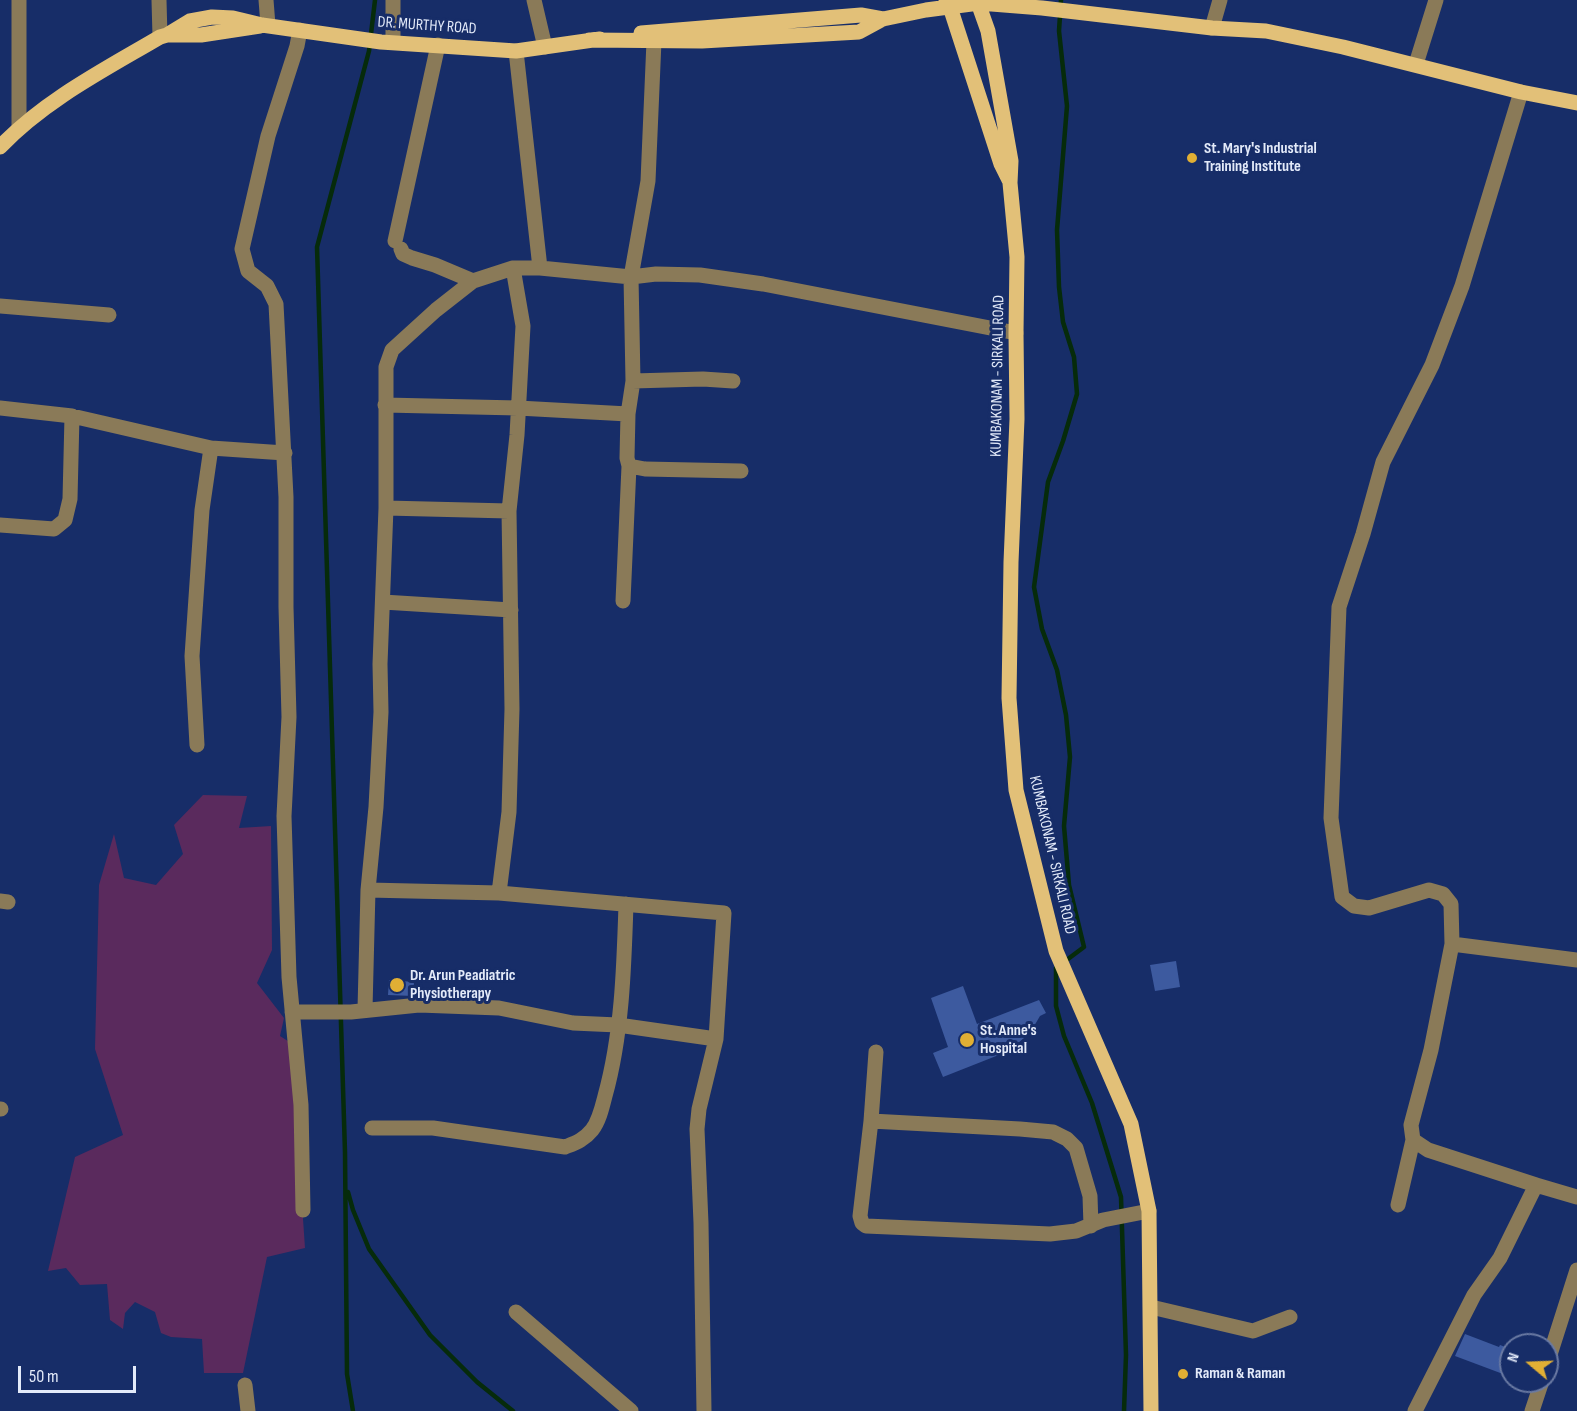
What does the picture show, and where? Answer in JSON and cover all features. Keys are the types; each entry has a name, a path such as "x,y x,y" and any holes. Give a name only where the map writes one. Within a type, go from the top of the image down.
{"main road":[{"name":"DR. MURTHY ROAD","path":"590,40 702,42 859,32 883,19 948,3 978,2 1045,6 1212,28 1266,31 1416,64 1521,92 1577,103"},
{"name":"KUMBAKONAM - SIRKALI ROAD","path":"978,2 988,31 1011,161 1010,183 1017,256 1017,419 1011,562 1009,698 1016,790 1056,951 1131,1124 1149,1211 1151,1411"},
{"name":"KUMBAKONAM - SIRKALI ROAD","path":"948,3 1001,164 1010,183"},
{"name":"DR. MURTHY ROAD","path":"164,36 217,33 265,25 387,42 516,51 657,31 861,15 883,19"},
{"path":"0,147 19,127 70,90 164,36"}],"street":[{"path":"19,0 19,127"},
{"path":"159,0 164,36"},
{"path":"265,25 266,0"},
{"path":"387,42 393,0"},
{"path":"534,0 545,46"},
{"path":"1212,28 1220,0"},
{"path":"1416,64 1436,0"},
{"path":"300,30 268,136 242,249 248,271 267,286 276,304 285,453 289,717 284,816 289,977 301,1105 303,1210"},
{"path":"622,601 629,466 627,458 628,414 633,381 632,278 648,181 654,41"},
{"path":"438,45 398,245 404,254 412,258 473,281"},
{"path":"516,51 540,267"},
{"path":"1398,1204 1413,1140 1411,1125 1431,1050 1452,944 1451,904 1443,894 1429,890 1369,909 1354,906 1342,897 1330,818 1339,607 1383,462 1432,365 1462,286 1521,92"},
{"path":"358,1011 376,807 386,508 386,367 392,350 436,310 473,281 513,268 540,267 632,278 656,274 732,280 1016,333"},
{"path":"499,893 509,812 512,610 509,511 517,435 523,326 513,268"},
{"path":"0,306 109,315"},
{"path":"633,381 703,379 733,381"},
{"path":"385,405 518,408 628,414"},
{"path":"0,408 72,416 211,448 285,453"},
{"path":"0,525 54,529 64,520 70,499 72,416"},
{"path":"196,745 192,656 202,510 211,448"},
{"path":"629,466 645,469 741,471"},
{"path":"386,508 509,511"},
{"path":"383,602 512,610"},
{"path":"368,890 499,893 724,913 716,1039 699,1108 697,1129 704,1411"},
{"path":"372,1128 433,1128 565,1147 581,1141 593,1129 610,1079 624,965 626,904"},
{"path":"1452,944 1577,960"},
{"path":"292,1012 358,1011 419,1005 499,1008 573,1023 618,1024 716,1039"},
{"path":"876,1052 860,1216 862,1223 866,1226 1050,1234 1076,1231 1126,1215 1149,1211"},
{"path":"871,1121 1053,1132 1068,1139 1076,1148 1097,1223"},
{"path":"1413,1140 1428,1150 1577,1197"},
{"path":"1415,1411 1474,1295 1500,1258 1536,1185"},
{"path":"1557,1333 1577,1270"},
{"path":"1150,1307 1253,1331 1290,1317"},
{"path":"516,1312 631,1411"},
{"path":"245,1385 248,1411"},
{"path":"1532,1411 1538,1393"}],"shaded area":[{"path":"203,795 247,796 239,828 271,826 272,950 257,983 284,1018 280,1036 291,1043 305,1248 267,1257 243,1373 204,1373 202,1339 171,1337 161,1333 155,1312 135,1302 125,1313 123,1329 110,1320 107,1284 80,1285 66,1268 48,1271 75,1157 123,1135 95,1049 99,885 114,834 124,878 156,885 183,854 174,825"}],"building":[{"path":"1176,961 1180,987 1155,991 1150,965"},
{"path":"389,980 414,982 413,996 388,995"},
{"path":"963,986 977,1024 1039,1000 1046,1013 1040,1016 1030,1033 1018,1043 1019,1047 943,1077 933,1053 948,1047 931,998"},
{"path":"1465,1334 1499,1347 1499,1372 1455,1356"}],"waterway":[{"path":"353,1411 347,1374 345,1152 317,247 369,51 375,0"},
{"path":"1061,0 1059,31 1067,106 1057,230 1059,287 1063,322 1074,357 1077,394 1048,482 1034,587 1042,629 1057,670 1066,715 1070,757 1064,826 1069,885 1084,947 1056,968 1056,1006 1064,1036 1092,1103 1121,1197 1126,1355 1124,1411"},
{"path":"348,1192 369,1249 430,1335 477,1382 513,1411"}],"place":[{"name":"St. Mary's Industrial Training Institute","path":"1192,158"},
{"name":"Dr. Arun Peadiatric Physiotherapy","path":"397,985"},
{"name":"St. Anne's Hospital","path":"967,1040"},
{"name":"Raman & Raman","path":"1183,1374"}]}
